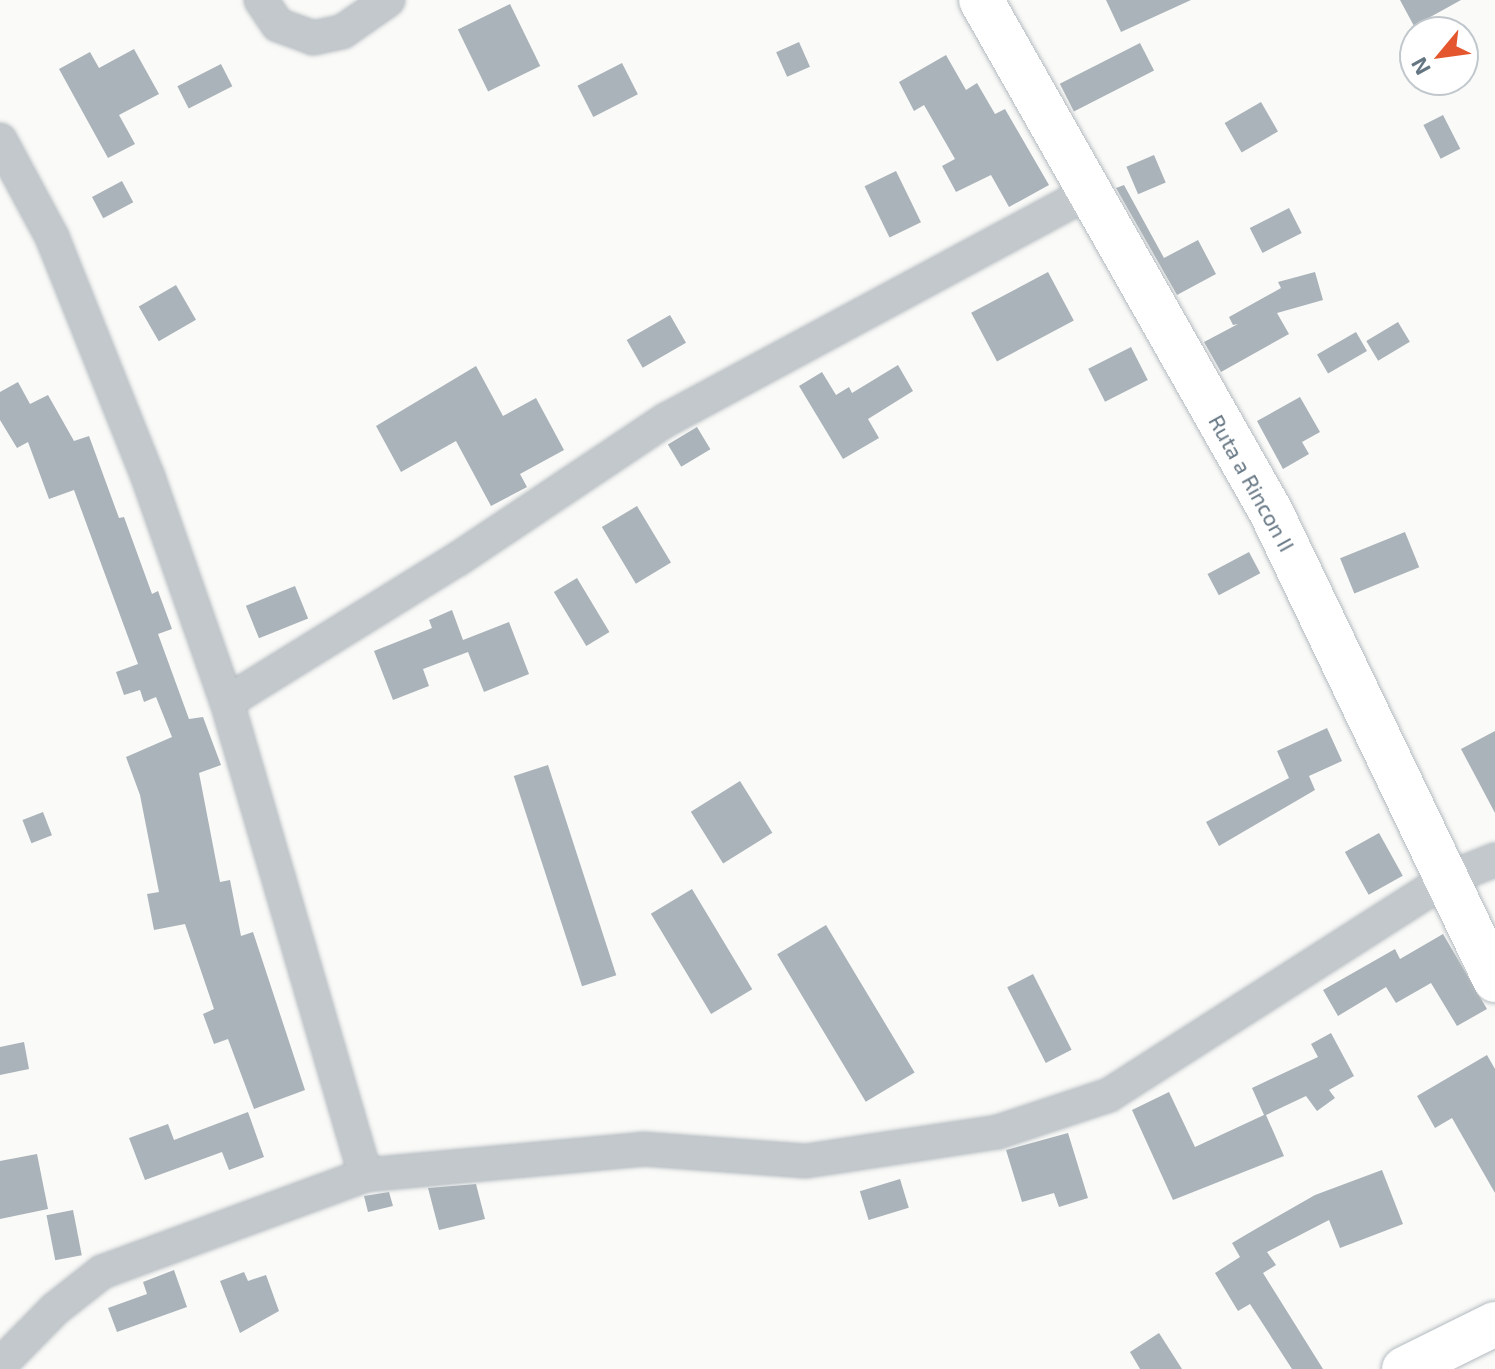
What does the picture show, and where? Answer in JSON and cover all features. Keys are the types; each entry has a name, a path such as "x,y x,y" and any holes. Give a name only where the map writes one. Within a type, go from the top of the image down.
{"street":[{"path":"261,0 278,25 313,38 342,32 388,0"},
{"name":"Ruta a Rincon II","path":"981,0 1086,194 1271,512 1495,980"},
{"path":"0,140 52,237 148,477 227,702 365,1175"},
{"path":"227,702 458,559 666,420 1086,194"},
{"path":"0,1365 55,1309 102,1272 365,1175 643,1149 806,1161 998,1132 1109,1095 1447,879 1495,860"},
{"path":"1404,1369 1495,1324"}],"building":[{"path":"1106,0 1191,0 1121,32"},
{"path":"1400,0 1461,0 1432,16 1409,16"},
{"path":"510,4 540,66 488,91 458,29"},
{"path":"799,42 810,67 787,77 776,52"},
{"path":"1140,43 1154,71 1074,111 1060,84"},
{"path":"134,49 159,94 119,115 135,144 108,158 59,69 90,52 99,68"},
{"path":"946,55 966,90 977,83 995,114 1005,109 1049,185 1009,207 991,175 956,192 942,166 955,159 924,105 914,111 899,82"},
{"path":"622,63 638,94 593,117 577,86"},
{"path":"221,64 232,86 189,109 177,86"},
{"path":"1261,102 1278,131 1242,152 1225,123"},
{"path":"1443,115 1460,149 1441,159 1423,125"},
{"path":"1154,155 1166,183 1138,194 1126,167"},
{"path":"896,171 921,222 890,238 865,186"},
{"path":"122,181 133,202 103,218 92,197"},
{"path":"1124,185 1164,258 1198,240 1216,274 1177,295 1116,188"},
{"path":"1289,208 1302,233 1263,253 1250,228"},
{"path":"1048,272 1074,321 997,361 971,313"},
{"path":"1315,272 1323,300 1277,313 1289,334 1221,372 1204,342 1238,324 1233,325 1229,317 1281,288 1278,282"},
{"path":"176,285 196,320 159,341 139,306"},
{"path":"670,315 686,343 643,368 627,340"},
{"path":"1398,322 1410,342 1378,361 1366,341"},
{"path":"1356,332 1367,351 1328,374 1317,354"},
{"path":"1131,347 1148,380 1105,402 1088,369"},
{"path":"898,365 913,391 868,419 879,438 843,459 799,386 822,372 836,395 849,387 852,393"},
{"path":"476,366 503,416 536,398 564,450 520,474 527,487 491,506 456,441 401,472 376,426"},
{"path":"18,382 30,404 48,395 74,441 89,436 119,518 124,517 152,594 158,591 172,629 158,634 189,719 203,717 221,765 199,773 220,882 230,880 241,936 253,932 305,1090 254,1109 228,1039 214,1044 203,1014 214,1009 185,924 154,930 147,894 159,892 140,795 126,757 172,737 156,697 144,702 140,690 124,695 116,672 138,664 74,490 49,499 28,442 17,448 0,420 0,392"},
{"path":"1300,397 1320,432 1302,442 1309,454 1283,469 1257,421"},
{"path":"697,427 710,449 681,467 668,445"},
{"path":"637,506 671,563 636,584 602,527"},
{"path":"1405,532 1419,567 1354,593 1340,558"},
{"path":"1249,552 1260,573 1219,595 1208,574"},
{"path":"577,578 609,632 586,646 554,592"},
{"path":"295,586 308,618 259,638 246,606"},
{"path":"452,610 463,640 509,622 529,674 484,692 468,652 423,669 429,686 393,700 374,651 432,628 429,620"},
{"path":"1327,728 1342,761 1309,776 1315,790 1219,846 1206,822 1289,778 1277,751"},
{"path":"1495,731 1495,813 1461,749"},
{"path":"548,765 616,975 582,986 514,776"},
{"path":"740,781 772,833 723,863 691,812"},
{"path":"43,812 52,835 31,843 22,820"},
{"path":"1379,833 1403,876 1369,895 1345,852"},
{"path":"692,889 752,989 711,1014 651,914"},
{"path":"826,925 915,1072 866,1102 777,954"},
{"path":"1443,934 1487,1009 1457,1026 1431,983 1396,1003 1386,987 1338,1016 1323,990 1395,949 1400,959"},
{"path":"1033,974 1072,1050 1046,1063 1007,987"},
{"path":"1331,1033 1354,1076 1329,1090 1335,1098 1317,1111 1306,1096 1266,1115 1284,1156 1173,1200 1132,1110 1169,1092 1195,1147 1264,1115 1252,1088 1318,1057 1311,1044"},
{"path":"24,1042 29,1069 0,1075 0,1047"},
{"path":"1487,1055 1495,1069 1495,1193 1452,1118 1435,1128 1417,1096"},
{"path":"248,1112 264,1157 229,1170 222,1152 145,1180 129,1138 168,1124 174,1140"},
{"path":"1068,1133 1088,1198 1059,1207 1054,1193 1022,1202 1006,1150"},
{"path":"37,1154 48,1209 0,1219 0,1161"},
{"path":"1382,1170 1403,1224 1340,1248 1329,1220 1267,1252 1276,1265 1263,1273 1323,1369 1292,1369 1250,1304 1238,1311 1215,1273 1240,1257 1232,1243 1315,1195"},
{"path":"900,1179 909,1208 869,1220 860,1191"},
{"path":"476,1184 485,1219 439,1230 428,1188"},
{"path":"389,1192 393,1206 368,1212 364,1196"},
{"path":"73,1210 82,1255 55,1260 46,1215"},
{"path":"174,1270 187,1307 117,1332 108,1308 147,1294 143,1282"},
{"path":"244,1272 248,1281 266,1275 279,1311 240,1333 220,1281"},
{"path":"1159,1333 1182,1369 1140,1369 1130,1352"}]}
